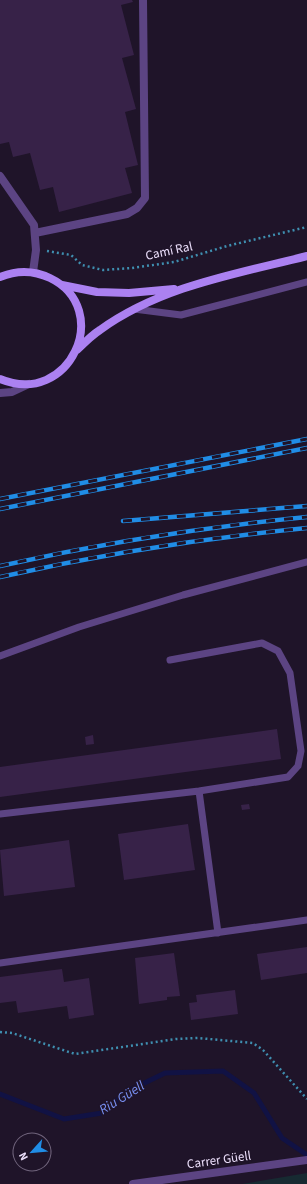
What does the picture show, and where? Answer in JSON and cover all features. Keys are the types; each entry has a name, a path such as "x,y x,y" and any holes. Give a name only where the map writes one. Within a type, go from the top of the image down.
{"main road":[{"path":"0,379 18,384 29,384 44,381 56,375 64,368 77,350 100,330 134,309 183,288 307,256"},
{"path":"0,277 17,272 33,272 44,275 62,285 97,292 129,293 183,288"},
{"path":"62,285 72,298 80,315 80,339 77,350"}],"street":[{"path":"35,232 127,214 137,208 145,198 143,0"},
{"path":"0,176 34,225 36,250 33,272"},
{"path":"0,394 12,392 29,384"},
{"name":"Carrer Güell","path":"134,1184 307,1160"}],"lane":[{"path":"134,309 181,315 307,282"},
{"path":"0,656 79,627 183,595 307,562"},
{"path":"0,814 199,791 288,777 298,766 301,751 290,673 278,651 262,643 170,660"},
{"path":"199,791 218,933"},
{"path":"0,963 307,920"}],"path":[{"name":"Camí Ral","path":"36,250 71,255 82,265 102,270 132,268 174,262 227,246 307,227"},
{"path":"0,1032 12,1033 75,1054 176,1039 198,1038 253,1043 263,1050 307,1099"}],"shaded area":[{"path":"307,1173 307,1184 242,1184"}],"building":[{"path":"0,0 132,0 133,2 121,5 134,55 122,58 136,109 125,112 138,165 125,168 132,193 59,212 53,187 40,190 30,153 13,157 9,142 0,144"},
{"path":"277,729 281,759 0,797 0,767"},
{"path":"93,735 94,744 86,745 85,737"},
{"path":"249,804 250,809 242,810 241,805"},
{"path":"188,824 195,870 124,880 118,834"},
{"path":"69,840 75,887 4,896 0,850"},
{"path":"307,947 307,973 261,980 257,954"},
{"path":"174,953 180,996 167,997 167,1000 139,1004 135,958"},
{"path":"62,969 64,982 89,978 94,1015 69,1019 67,1006 18,1013 16,1001 0,1003 0,977"},
{"path":"235,990 238,1014 191,1020 189,1003 197,1002 196,995"}],"waterway":[{"name":"Riu Güell","path":"0,1094 64,1119 102,1113 128,1091 165,1073 223,1071 254,1093 282,1138 307,1155"}],"railway":[{"path":"0,499 307,439"},
{"path":"0,509 307,448"},
{"path":"123,521 307,506"},
{"path":"0,566 115,543 230,526 307,517"},
{"path":"0,577 115,554 191,542 307,528"}]}
